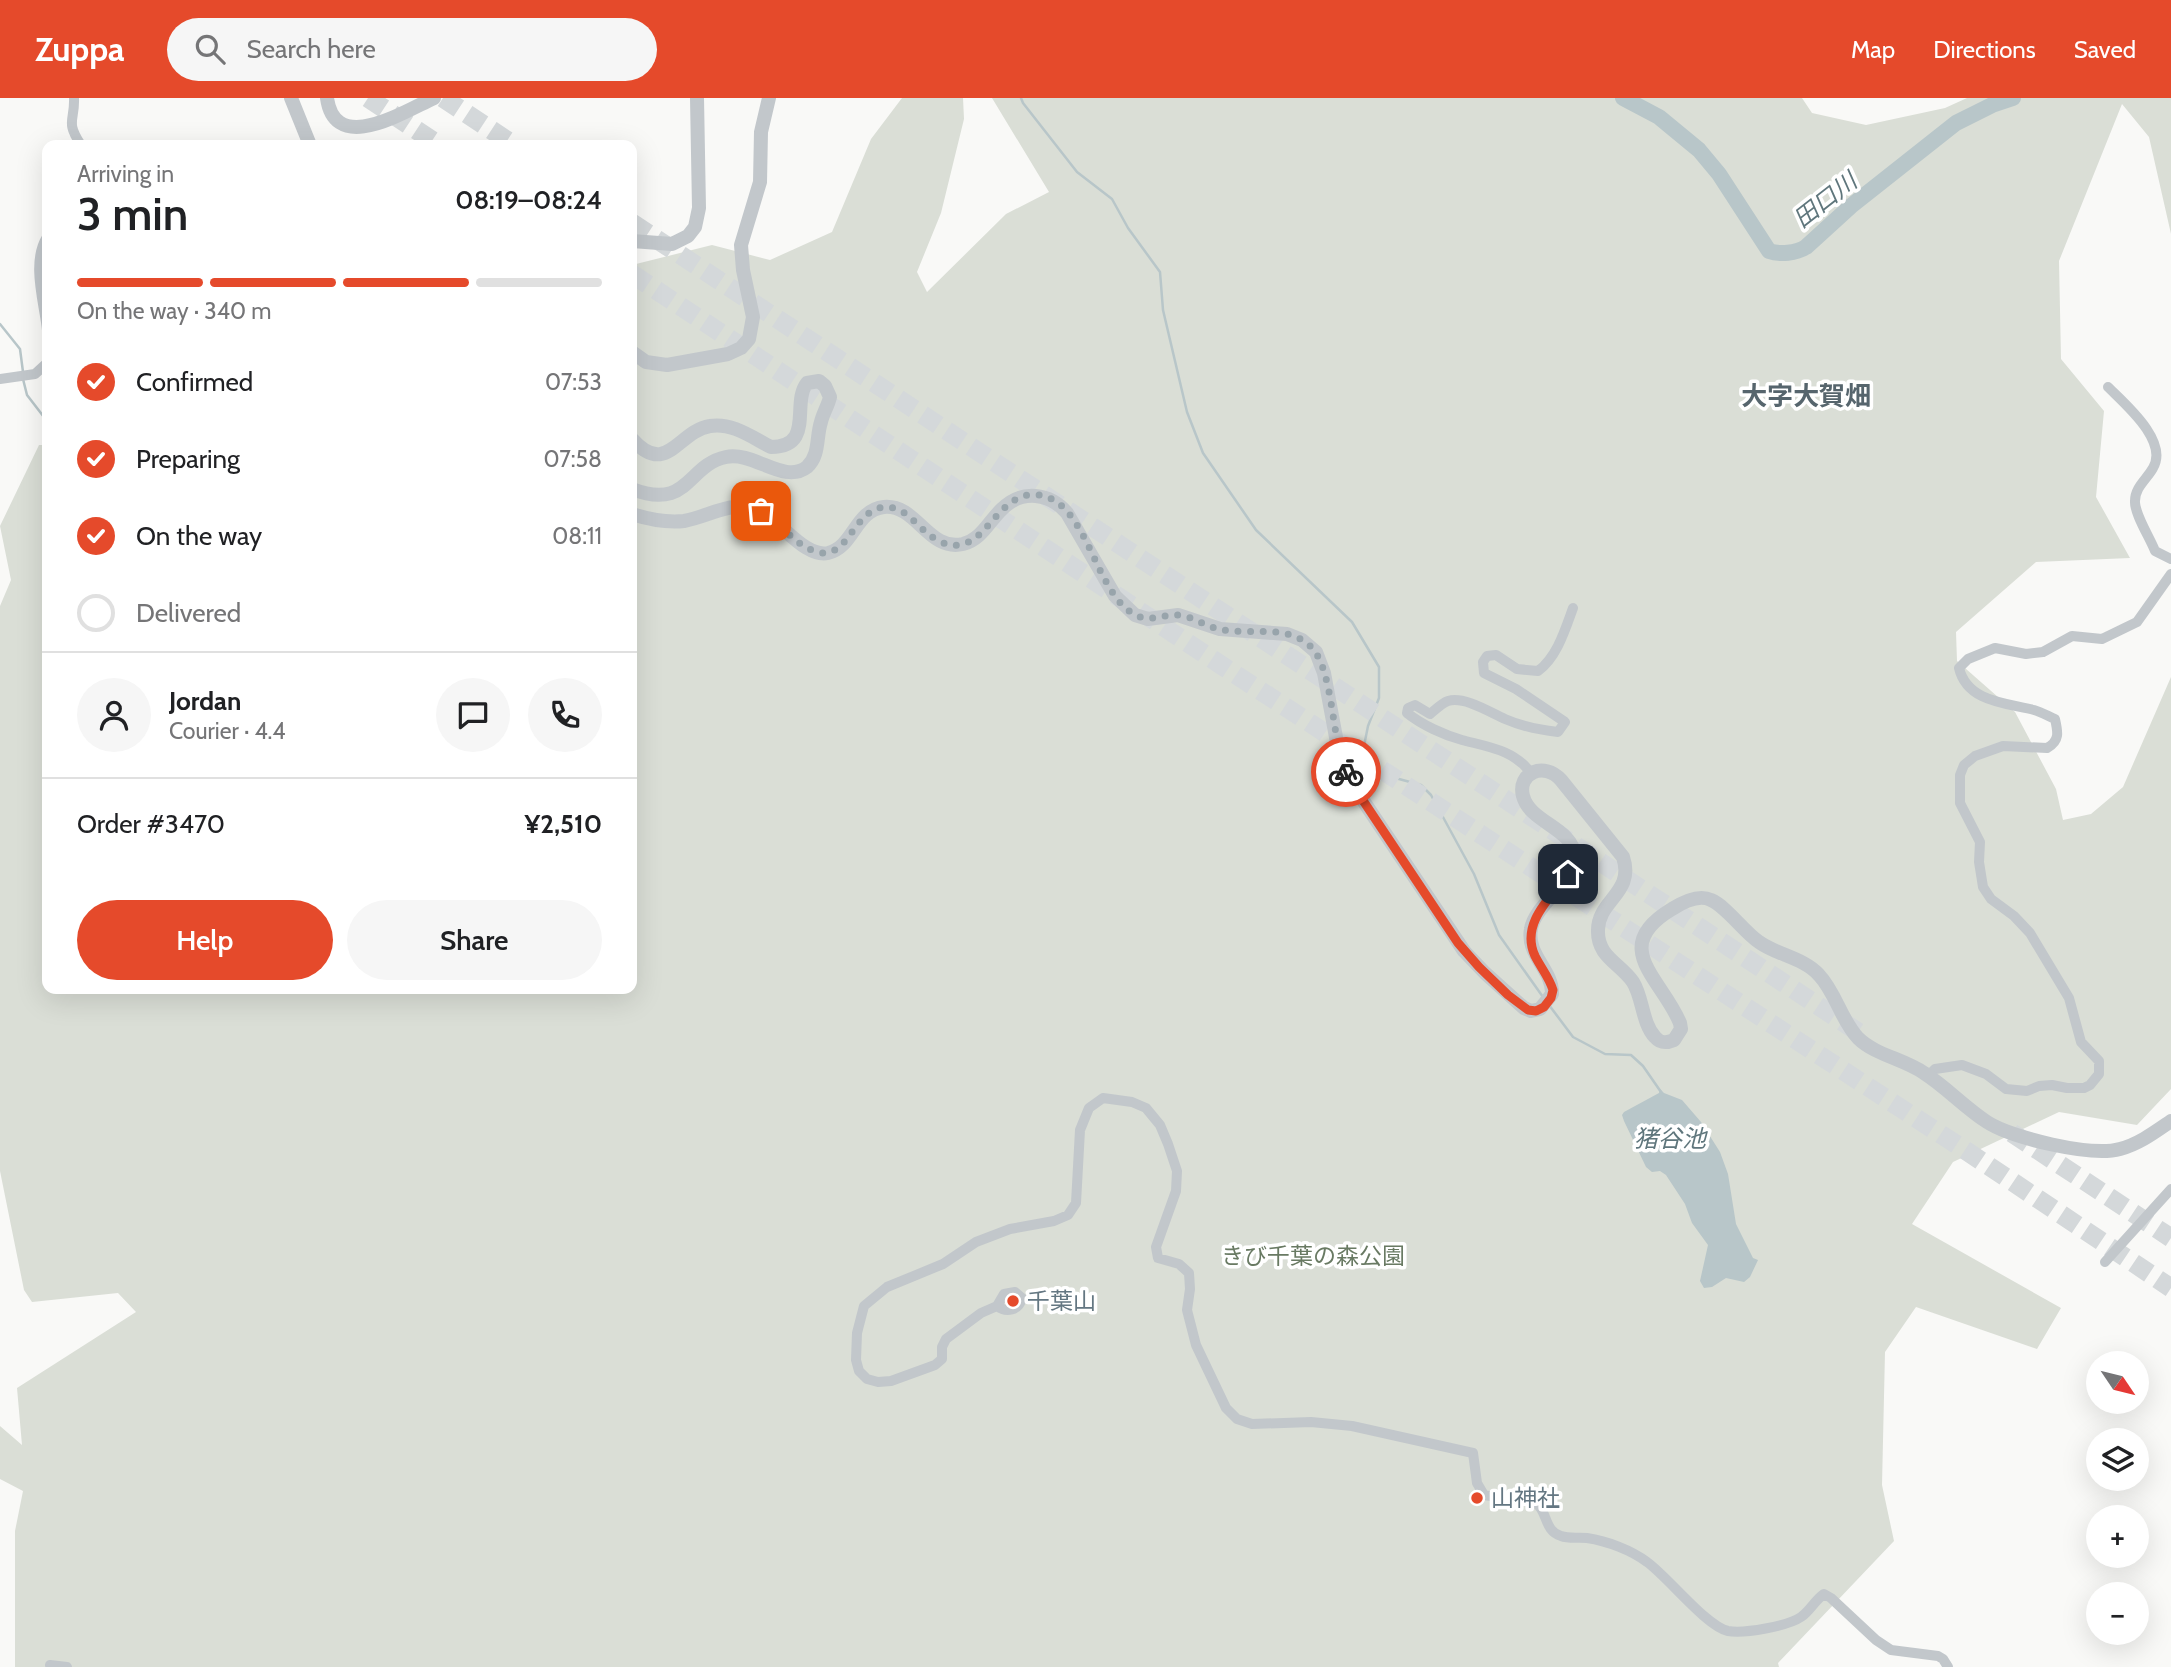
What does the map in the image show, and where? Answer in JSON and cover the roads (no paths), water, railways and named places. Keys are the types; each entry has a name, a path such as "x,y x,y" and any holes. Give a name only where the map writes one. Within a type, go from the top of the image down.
{"street":[{"path":"74,98 70,119 77,140"},
{"path":"291,98 308,140"},
{"path":"327,98 333,116 346,125 362,129 434,98"},
{"path":"637,241 672,244 688,236 695,227 699,208 696,98"},
{"path":"637,355 652,364 675,364 737,351 749,339 753,317 741,246 760,182 761,132 769,98"},
{"path":"42,248 39,263 42,288"},
{"path":"0,379 35,374 42,368"},
{"path":"637,443 647,452 659,455 673,450 698,430 713,425 735,429 771,447 777,447 790,442 798,432 801,394 807,383 819,382 830,397 819,429 816,453 812,461 800,471 785,472 748,457 729,456 712,462 687,485 671,492 655,495 637,490"},
{"path":"2108,387 2144,424 2157,452 2155,466 2140,485 2134,501 2139,520 2148,532 2155,551 2171,559"},
{"path":"637,515 682,521 745,506 766,514 810,550 826,553 840,546 863,517 877,508 893,507 900,510 934,538 955,545 978,537 999,511 1017,498 1038,495 1054,500 1076,525 1115,596 1135,615 1158,619 1178,615 1220,629 1287,634 1311,646 1322,663 1338,748 1343,766 1356,790 1464,951 1508,995 1531,1011 1544,1007 1553,990 1533,951 1531,929 1536,917 1568,874 1575,858 1566,838 1532,811 1524,799 1523,786 1531,773 1545,769 1557,775 1623,857 1625,880 1602,916 1598,934 1606,956 1626,973 1636,988 1654,1037 1670,1042 1678,1036 1681,1029 1678,1018 1642,960 1641,941 1650,926 1667,912 1694,899 1708,898 1721,905 1756,940 1806,965 1819,975 1859,1039 1928,1076 1990,1124 2014,1135 2044,1142 2086,1150 2114,1151 2136,1143 2171,1121"},
{"path":"1928,1076 1934,1069 1962,1065 1979,1070 2006,1089 2027,1091 2052,1085 2084,1088 2099,1074 2099,1061 2078,1036 2069,998 2029,933 2014,916 1991,899 1983,887 1979,862 1980,842 1961,808 1958,794 1960,775 1964,765 1971,759 2003,746 2046,748 2057,739 2059,732 2055,719 2037,711 1990,701 1967,685 1959,668 1968,659 1995,648 2026,654 2043,652 2072,636 2102,639 2137,622 2171,574"},
{"path":"1531,773 1505,751 1459,739 1417,721 1407,713 1408,708 1415,705 1430,714 1448,701 1457,701 1486,708 1505,719 1558,732 1565,722 1516,689 1483,673 1483,662 1487,656 1496,655 1517,669 1538,671 1547,665 1573,608"},
{"path":"997,1306 981,1313 946,1339 942,1347 942,1359 935,1364 884,1382 867,1379 859,1371 856,1360 857,1333 861,1311 869,1300 887,1287 943,1264 985,1237 1017,1227 1054,1221 1068,1215 1076,1203 1080,1130 1089,1108 1097,1101 1110,1098 1139,1104 1150,1112 1160,1125 1177,1171 1176,1191 1156,1253 1158,1258 1179,1264 1189,1273 1191,1289 1187,1310 1196,1345 1226,1408 1237,1419 1252,1424 1311,1422 1352,1426 1474,1453 1477,1483 1484,1495 1534,1501 1555,1533 1564,1537 1588,1538 1638,1556 1659,1571 1721,1628 1743,1631 1793,1621 1801,1617 1824,1594 1885,1646 1898,1652 1938,1656 1948,1667"},
{"path":"2105,1262 2171,1189"},
{"path":"50,1665 67,1667"}],"water":[{"name":"猪谷池","path":"1660,1089 1682,1100 1701,1122 1720,1152 1728,1174 1736,1224 1753,1258 1758,1260 1750,1277 1744,1282 1726,1278 1712,1287 1704,1288 1700,1281 1708,1245 1692,1223 1685,1204 1666,1175 1660,1171 1652,1172 1646,1167 1624,1121 1624,1112 1659,1093"}],"waterway":[{"path":"1021,98 1077,172 1112,199 1128,228 1160,272 1163,310 1187,412 1203,453 1256,530 1352,622 1379,667 1379,698 1368,726 1363,751 1367,764 1388,776 1421,785 1431,795 1474,874 1499,935 1543,997"},
{"name":"田口川","path":"1623,98 1659,117 1699,150 1719,174 1769,251 1783,253 1806,247 1851,206 1956,123 2013,98"},
{"path":"0,324 20,349 23,372"},
{"path":"23,379 27,395 42,414"},
{"path":"1549,1005 1573,1037 1605,1054 1631,1055 1643,1066 1661,1092"}],"tunnel":[{"path":"368,98 431,140"},
{"path":"443,98 506,140"},
{"path":"637,226 1858,1032"},
{"path":"637,277 1221,665 1968,1152 2171,1288"},
{"path":"2012,1133 2171,1238"}],"place":[{"name":"千葉山","path":"1013,1301"},
{"name":"山神社","path":"1477,1498"}],"district":[{"name":"大字大賀畑","path":"1806,396"}],"park label":[{"name":"きび千葉の森公園","path":"1313,1256"}]}
